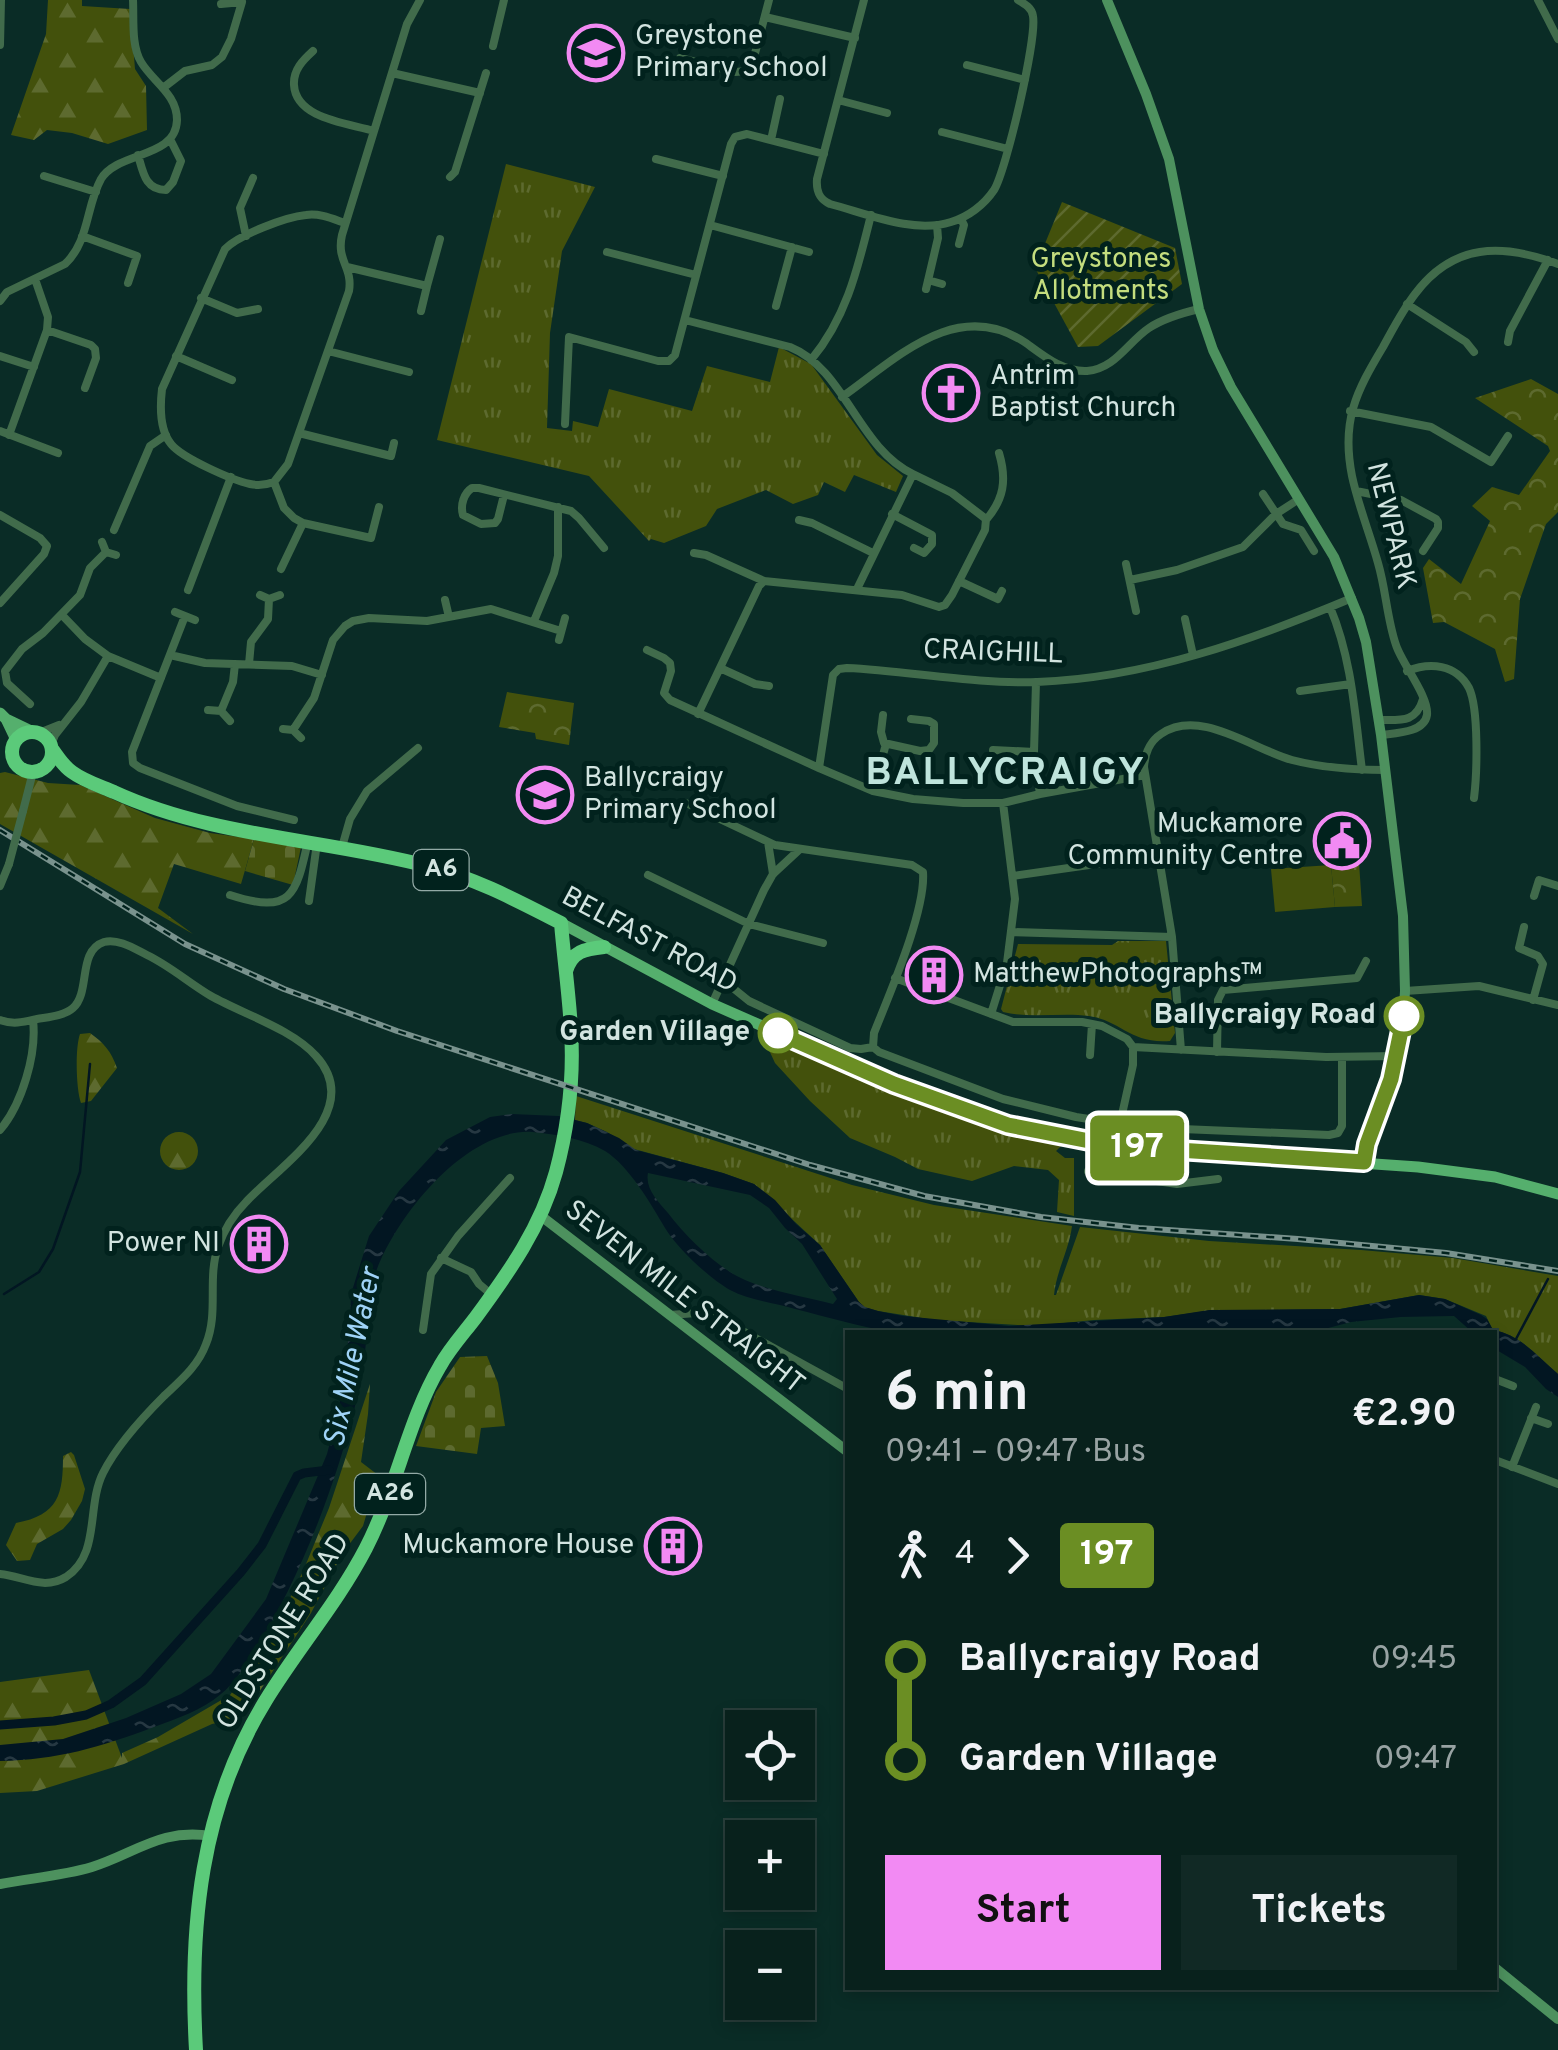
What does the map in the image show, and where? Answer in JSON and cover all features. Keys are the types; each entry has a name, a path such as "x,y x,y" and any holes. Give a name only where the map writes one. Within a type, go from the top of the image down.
{"highway":[{"path":"0,755 20,736 35,732"},
{"name":"A6","path":"35,732 47,738 52,747"},
{"path":"15,742 12,757 29,772 50,761 52,747"},
{"name":"BELFAST ROAD","path":"52,747 73,774"},
{"name":"A6","path":"0,764 29,772"},
{"name":"BELFAST ROAD","path":"29,772 73,774 177,816 432,867 468,878 562,924"},
{"name":"OLDSTONE ROAD","path":"196,2050 195,1927 202,1869 229,1778 252,1725 350,1577 377,1526 442,1362 492,1296 541,1216 561,1149 568,1103 571,1031 562,924"},
{"path":"566,973 569,962 580,951 604,946"}],"main road":[{"path":"1108,0 1169,159 1199,309 1221,369 1334,556 1366,642 1402,916 1405,991 1391,1079 1364,1162"},
{"path":"3,716 35,732"},
{"path":"3,716 15,742"},
{"name":"BELFAST ROAD","path":"562,924 712,1004 894,1084 1008,1125 1115,1146 1418,1167 1494,1177 1558,1194"},
{"name":"SEVEN MILE STRAIGHT","path":"541,1216 845,1450"},
{"path":"0,1884 96,1866 156,1839 188,1833 211,1836"},
{"path":"1497,1970 1558,2020"}],"street":[{"path":"0,0 0,45"},
{"path":"0,301 7,292 65,264 78,248 103,176 160,147 170,139 176,126 174,104 137,54 133,0"},
{"path":"345,223 326,216 304,215 246,236 225,250 164,384 161,416 166,435 181,453 253,485 274,482 288,464 350,283 340,252 345,223 407,24 420,0"},
{"path":"493,46 504,0"},
{"path":"680,58 735,72 747,71 752,66 769,0"},
{"path":"864,0 817,179 818,192 826,202 910,225 937,226 961,219 976,209 994,190 1002,172 1025,80 1033,16 1018,0"},
{"path":"1538,0 1558,39"},
{"path":"163,88 185,72 222,57 242,2 222,4"},
{"path":"764,16 854,38"},
{"path":"313,50 300,64 294,80 300,104 312,113 374,130"},
{"path":"967,65 1025,80"},
{"path":"392,73 480,93"},
{"path":"450,177 455,172 486,73"},
{"path":"771,140 780,99"},
{"path":"838,100 887,113"},
{"path":"942,132 1008,148"},
{"path":"565,424 569,337 667,361 675,355 736,136 747,134 824,154"},
{"path":"138,156 148,183 154,189 166,190 181,161 170,139"},
{"path":"656,159 723,176"},
{"path":"44,176 96,192"},
{"path":"246,236 239,211 254,185"},
{"path":"811,360 849,296 871,214"},
{"path":"959,244 964,225 961,219"},
{"path":"710,225 808,252"},
{"path":"937,226 927,285 942,284"},
{"path":"82,236 137,256 128,283"},
{"path":"420,311 440,240"},
{"path":"776,306 792,247"},
{"name":"NEWPARK","path":"1423,699 1398,652 1379,564 1356,491 1348,448 1350,410 1360,385 1407,304 1440,268 1482,251 1512,250 1558,264"},
{"path":"607,252 696,275"},
{"path":"1508,342 1510,331 1548,260"},
{"path":"346,267 427,286"},
{"path":"35,279 48,317 47,330 4,433 58,453"},
{"path":"201,298 232,312 258,309"},
{"path":"1407,304 1466,342 1474,352"},
{"path":"842,397 925,338 953,328 977,326 997,330 1020,339 1067,369 1089,370 1102,368 1154,324 1199,309"},
{"path":"685,320 790,347 811,360 898,466 960,498 986,520"},
{"path":"47,330 95,349 96,358 85,388"},
{"path":"328,351 409,372"},
{"path":"0,356 34,366"},
{"path":"176,356 232,380"},
{"path":"552,408 566,409"},
{"path":"1350,410 1431,426 1491,462 1508,436"},
{"path":"299,433 391,456 394,443"},
{"path":"114,530 150,446 166,435"},
{"path":"694,554 706,555 764,581 905,596 939,607 949,601 985,530 986,520 999,502 1004,486 999,453"},
{"path":"857,590 912,474"},
{"path":"188,590 231,477"},
{"path":"274,482 284,508 303,523 370,538 379,507"},
{"path":"504,495 495,523 481,524 463,515 464,496 472,488 504,495 558,507 575,514 601,544 588,549"},
{"path":"1356,491 1401,500 1436,519 1438,528 1423,551"},
{"path":"1263,494 1283,524 1301,530 1314,551"},
{"path":"1130,580 1178,570 1243,547 1276,514 1299,499"},
{"path":"534,620 558,556 558,507"},
{"path":"892,514 932,536 932,544 924,553 914,548"},
{"path":"0,515 44,540 47,549 0,603"},
{"path":"799,520 812,522 873,553"},
{"path":"281,569 303,523"},
{"path":"9,538 15,524"},
{"path":"102,542 106,552"},
{"path":"106,552 116,555"},
{"path":"30,704 7,684 6,671 22,649 84,591 90,568 106,552"},
{"path":"1126,564 1136,612"},
{"path":"698,714 764,581"},
{"path":"959,581 998,599 1002,591"},
{"path":"250,664 251,642 267,622 264,597 280,595"},
{"name":"CRAIGHILL","path":"820,768 833,676 840,668 1036,682 1118,673 1258,636 1352,598"},
{"path":"445,600 449,618"},
{"path":"348,607 354,621"},
{"path":"1330,608 1343,641 1362,770"},
{"path":"301,738 288,730 314,698 334,640 354,621 427,621 491,609 534,620 560,635 565,618"},
{"path":"175,612 196,620"},
{"path":"62,615 108,656 161,678"},
{"path":"185,616 132,752 132,763 237,806 294,820"},
{"path":"1185,618 1192,656"},
{"path":"647,650 670,663 666,697 872,790 934,802 1003,802 1145,776"},
{"path":"170,654 194,662 292,666 322,675"},
{"path":"52,747 63,723 81,702 108,656"},
{"path":"221,711 233,682 235,664"},
{"path":"1408,671 1426,665 1440,666 1458,676 1469,689 1477,750 1474,798"},
{"path":"720,668 769,686"},
{"path":"1036,682 1034,752 1040,794"},
{"path":"1300,691 1351,684"},
{"path":"1379,720 1412,717 1423,699"},
{"path":"1381,736 1422,725 1427,713 1423,699"},
{"path":"208,710 221,711 230,721"},
{"path":"883,715 882,738 886,744 920,750 932,748 934,724 911,719"},
{"path":"35,732 63,723"},
{"path":"1181,1050 1172,937 1145,776 1144,760 1153,740 1171,728 1202,725 1297,761 1385,770"},
{"path":"872,790 886,744"},
{"path":"342,847 350,819 367,791 418,748"},
{"path":"993,750 1034,752"},
{"path":"0,886 23,811 29,772"},
{"path":"992,1014 1006,972 1014,899 1003,802"},
{"path":"686,803 768,842 912,866 923,872 917,912 874,1033 873,1047"},
{"path":"282,818 285,804"},
{"path":"230,895 262,904 289,896 297,886 313,842"},
{"path":"309,902 313,842"},
{"path":"768,842 773,874"},
{"path":"712,1004 773,874 801,848"},
{"path":"1013,876 1159,855"},
{"path":"648,875 749,924 823,943"},
{"path":"1534,896 1539,880 1558,886"},
{"path":"1524,927 1520,948 1542,962 1533,1000"},
{"path":"1012,932 1172,937"},
{"path":"0,1020 12,1024 62,1014 74,1007 92,952 104,942 118,942 306,1047 323,1067 330,1096 326,1116 316,1132 242,1206 225,1231 213,1269 213,1320 205,1347 195,1365 137,1426 105,1470 96,1493 89,1545 83,1560 67,1576 47,1583 0,1574"},
{"path":"1217,1052 1218,1000 1224,990 1357,978 1366,960"},
{"path":"895,978 1020,1023 1092,1024 1129,1040 1133,1060 1115,1146"},
{"path":"723,980 749,1001 850,1048 873,1047"},
{"path":"1405,991 1482,986 1558,1004"},
{"path":"0,1130 12,1115 21,1092 34,1044 32,1020"},
{"path":"1092,1024 1090,1051 1104,1048"},
{"path":"1133,1046 1342,1057 1396,1056"},
{"path":"873,1047 1003,1099 1086,1119 1122,1116 1158,1128 1334,1135 1342,1124 1342,1057"},
{"path":"1177,1184 1180,1151"},
{"path":"1120,1176 1122,1161"},
{"path":"1088,1171 1177,1184 1194,1184 1204,1176 1218,1179"},
{"path":"423,1330 432,1274 458,1236 510,1178"},
{"path":"442,1258 471,1272 492,1296"},
{"path":"670,1314 696,1312 722,1319 845,1387"},
{"path":"1497,1380 1513,1386"},
{"path":"1512,1467 1536,1407"},
{"path":"1532,1418 1548,1424"},
{"path":"1497,1461 1558,1484"}],"green space":[{"path":"48,0 82,0 82,6 130,9 135,69 146,86 147,130 108,144 47,130 34,140 11,135 46,34"},
{"path":"506,164 595,187 562,251 550,333 547,428 572,431 573,421 598,427 609,389 692,411 707,366 770,382 779,347 811,364 877,455 903,476 896,492 854,475 845,492 824,482 818,495 793,504 766,490 717,509 706,526 664,543 649,541 589,476 437,440"},
{"name":"Greystones Allotments","path":"1062,202 1175,248 1182,284 1098,346 1078,347 1035,268"},
{"path":"1531,379 1558,394 1558,512 1546,524 1520,599 1514,679 1505,682 1495,649 1444,622 1433,623 1423,568 1429,559 1461,584 1490,521 1472,506 1492,487 1519,495 1550,451 1475,398"},
{"path":"507,692 574,703 569,745 536,739 535,733 499,727"},
{"path":"0,773 48,783 80,785 155,818 210,833 254,839 241,884 174,864 158,908 193,934 0,824"},
{"path":"254,839 301,847 293,885 245,871"},
{"path":"1359,863 1362,906 1335,907 1331,865"},
{"path":"1331,865 1335,907 1275,912 1271,869"},
{"path":"1118,941 1166,941 1175,1033 1170,1041 1135,1036 1089,1016 1025,1015 1001,1009 1018,944 1112,945"},
{"path":"90,1033 106,1048 117,1068 91,1101 81,1103 78,1040 80,1034"},
{"path":"763,1037 946,1113 1061,1146 1056,1151 1065,1158 1074,1158 1074,1216 1057,1212 1059,1180 1048,1170 1014,1166 972,1181 918,1169 850,1138 775,1063"},
{"path":"576,1096 852,1185 934,1205 1072,1226 1054,1295 1080,1227 1209,1241 1453,1258 1558,1276 1558,1374 1520,1341 1493,1330 1486,1316 1445,1299 1419,1295 1340,1309 1206,1311 1034,1326 935,1320 878,1311 859,1302 820,1245 754,1184 634,1149 607,1132 575,1120"},
{"path":"179,1132 192,1138 198,1151 192,1164 179,1170 166,1164 160,1151 166,1138"},
{"path":"487,1356 498,1383 505,1426 481,1428 477,1454 416,1446 436,1392 460,1357"},
{"path":"370,1384 361,1462 378,1475 363,1526 246,1712 124,1764 37,1791 0,1793 0,1682 89,1670 122,1758 122,1753 230,1695 269,1642 304,1569 329,1508"},
{"path":"71,1452 85,1489 82,1501 63,1529 37,1544 30,1560 17,1561 6,1545 16,1523 41,1515 56,1501 63,1456"}],"water":[{"name":"Six Mile Water","path":"559,1116 587,1123 636,1150 754,1184 820,1245 859,1302 903,1316 1009,1326 1164,1317 1209,1310 1340,1309 1419,1295 1445,1299 1481,1315 1493,1330 1470,1330 1454,1316 1351,1322 1321,1330 881,1330 737,1293 722,1285 677,1244 631,1176 605,1151 560,1136 508,1134 483,1144 438,1178 418,1200 387,1247 371,1291 356,1402 327,1499 270,1626 234,1680 197,1710 135,1734 60,1755 0,1761 0,1745 63,1739 181,1694 211,1674 266,1599 327,1454 339,1407 351,1294 369,1236 399,1191 446,1140 490,1117","holes":["648,1173 750,1195 769,1208 802,1244 837,1299 833,1304 753,1283 721,1266 656,1199 648,1184"]},
{"path":"1497,1331 1520,1341 1558,1374 1558,1397 1525,1367 1497,1350"}],"waterway":[{"path":"4,1294 39,1272 53,1249 80,1172 90,1064"},
{"path":"1516,1339 1548,1279"},
{"path":"0,1725 86,1715 111,1704 143,1681 262,1545 297,1476 329,1470"}],"railway":[{"path":"0,830 185,944 284,989 397,1031 810,1165 924,1196 1041,1217 1446,1253 1558,1271"}],"bus line":[{"name":"197","path":"778,1033 894,1084 1008,1125 1115,1146 1364,1162 1391,1079 1404,1016"}],"place":[{"name":"Greystone Primary School","path":"596,53"},
{"name":"Antrim Baptist Church","path":"951,393"},
{"name":"Ballycraigy Primary School","path":"545,795"},
{"name":"Muckamore Community Centre","path":"1342,841"},
{"name":"MatthewPhotographs™","path":"934,975"},
{"name":"Ballycraigy Road","path":"1404,1016"},
{"name":"Garden Village","path":"778,1033"},
{"name":"Power NI","path":"259,1244"},
{"name":"Muckamore House","path":"673,1546"}],"district":[{"name":"BALLYCRAIGY","path":"1006,774"}]}
